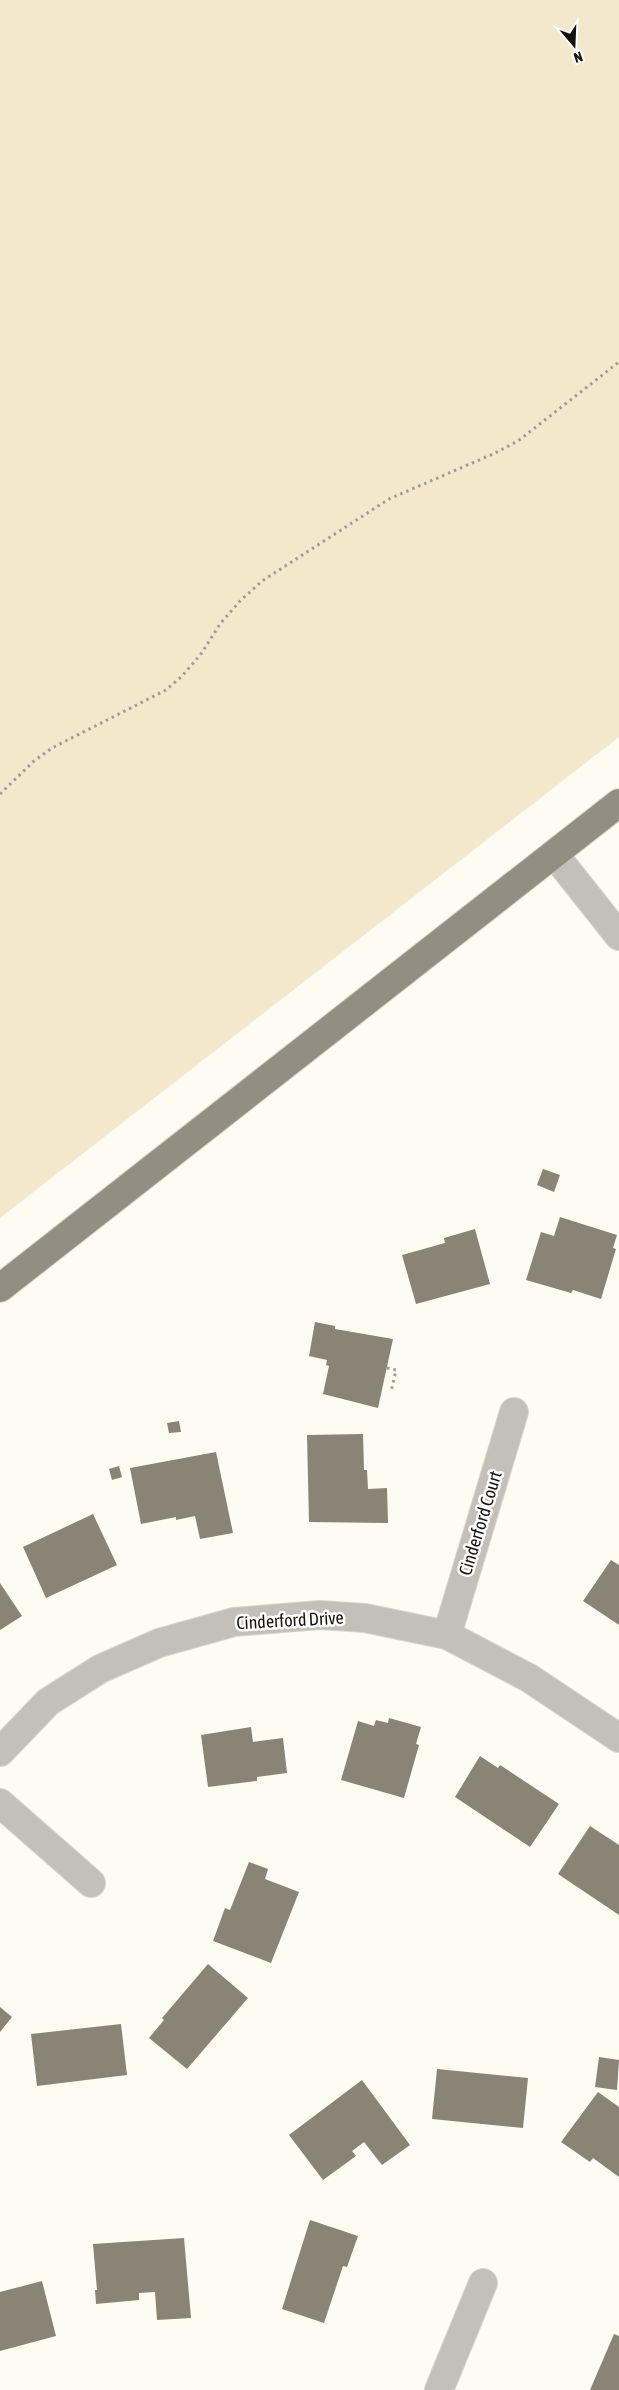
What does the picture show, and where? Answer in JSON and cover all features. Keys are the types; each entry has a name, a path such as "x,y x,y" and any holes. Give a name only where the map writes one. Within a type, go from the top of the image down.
{"main road":[{"path":"0,1288 554,854 615,813"}],"street":[{"path":"554,854 619,936"},
{"name":"Cinderford Court","path":"447,1634 514,1412"},
{"name":"Cinderford Drive","path":"0,1752 48,1702 100,1669 159,1643 234,1622 320,1615 365,1618 447,1634 529,1678 619,1738"},
{"path":"0,1803 91,1883"},
{"path":"439,2390 483,2282"}],"path":[{"path":"0,794 34,761 52,748 166,690 182,676 201,654 220,624 240,601 262,581 389,499 518,441 619,362"},
{"path":"387,1368 396,1370 391,1392"}],"shaded area":[{"path":"0,0 619,0 619,737 0,1218"}],"building":[{"path":"543,1169 560,1175 554,1192 537,1185"},
{"path":"560,1217 617,1235 613,1248 616,1249 601,1299 573,1290 571,1293 526,1280 541,1232 554,1236"},
{"path":"475,1229 490,1284 416,1304 402,1255 445,1243 444,1238"},
{"path":"315,1322 335,1326 335,1329 393,1339 378,1408 323,1394 329,1366 326,1365 327,1360 309,1356"},
{"path":"179,1421 181,1432 169,1433 167,1423"},
{"path":"363,1434 364,1470 367,1470 368,1489 387,1488 388,1523 309,1522 307,1435"},
{"path":"216,1452 233,1533 200,1539 195,1516 176,1520 176,1517 141,1524 130,1468"},
{"path":"119,1466 122,1477 112,1480 109,1469"},
{"path":"93,1514 117,1565 46,1598 23,1547"},
{"path":"611,1560 619,1565 619,1625 583,1601"},
{"path":"0,1583 22,1616 0,1630"},
{"path":"389,1718 421,1727 416,1744 419,1745 404,1798 341,1780 358,1721 374,1726 376,1720 388,1723"},
{"path":"251,1727 253,1742 283,1738 287,1773 257,1777 257,1781 208,1787 201,1735"},
{"path":"480,1756 498,1768 500,1765 559,1804 530,1847 455,1797"},
{"path":"590,1826 619,1845 619,1915 558,1874"},
{"path":"249,1862 268,1869 265,1879 299,1892 271,1963 213,1941 225,1908 230,1910"},
{"path":"208,1964 248,1998 187,2069 149,2038 164,2020 162,2018"},
{"path":"0,2007 12,2017 0,2032"},
{"path":"121,2024 127,2075 37,2086 31,2034"},
{"path":"599,2057 619,2060 617,2090 595,2087"},
{"path":"437,2069 528,2078 523,2128 432,2119"},
{"path":"362,2080 410,2145 382,2165 364,2142 352,2151 356,2156 323,2180 289,2135"},
{"path":"598,2092 619,2107 619,2177 593,2158 590,2162 561,2142"},
{"path":"310,2220 358,2236 347,2267 343,2266 324,2323 282,2309"},
{"path":"184,2238 191,2318 157,2320 155,2292 139,2293 139,2300 96,2304 95,2290 97,2290 93,2244"},
{"path":"42,2281 56,2336 0,2351 0,2292"},
{"path":"614,2334 619,2336 619,2390 590,2390"}]}
